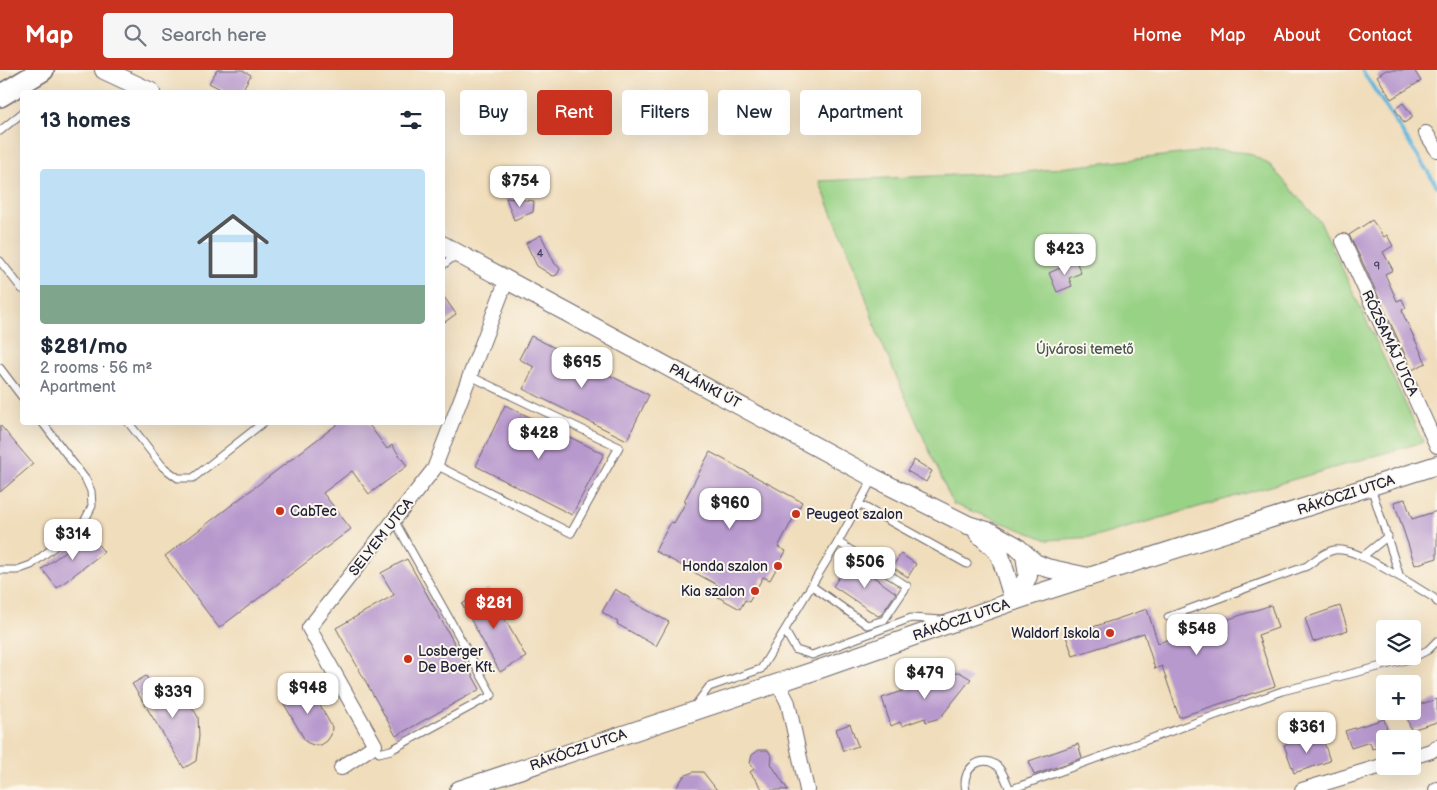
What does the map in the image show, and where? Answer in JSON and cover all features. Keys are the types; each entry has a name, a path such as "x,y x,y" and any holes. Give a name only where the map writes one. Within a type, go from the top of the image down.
{"main road":[{"path":"3,94 25,70"},
{"path":"3,94 43,70"}],"street":[{"path":"104,70 149,90"},
{"path":"126,70 151,90"},
{"path":"1426,133 1437,150"},
{"name":"RÓZSAMÁJ UTCA","path":"1343,241 1437,446"},
{"name":"PALÁNKI ÚT","path":"445,246 874,478 968,525 991,532 1016,546 1035,563 1047,568 1089,577"},
{"name":"SELYEM UTCA","path":"375,745 309,628 436,465 507,279"},
{"name":"RÁKÓCZI UTCA","path":"459,790 778,683 1014,601 1437,465"},
{"name":"PALÁNKI ÚT","path":"968,525 1000,555 1014,601"},
{"path":"1014,601 1028,576 1024,555"},
{"path":"778,683 788,703 807,790"},
{"path":"341,768 375,745"},
{"path":"1421,754 1437,747"},
{"path":"1302,790 1376,769"}],"lane":[{"path":"0,131 20,115"},
{"path":"445,264 458,253"},
{"path":"0,261 20,286"},
{"path":"0,368 20,394"},
{"path":"436,465 571,533 619,447 470,376"},
{"path":"0,570 17,570 31,565 83,524 92,506 91,490 86,480 44,425"},
{"path":"130,425 164,467 178,478 193,478 260,425"},
{"path":"690,712 709,687 761,669 812,586 874,478"},
{"path":"1371,487 1400,577"},
{"path":"859,504 967,564"},
{"path":"375,745 379,753 391,750 492,694 394,520"},
{"path":"1362,557 1388,536"},
{"path":"812,586 867,625 884,620 907,586 838,542"},
{"path":"1168,617 1307,566 1320,556 1333,550 1350,551 1400,577 1434,598 1437,602"},
{"path":"785,631 796,650 812,654 911,618 955,622"},
{"path":"966,790 964,777 972,765 983,762 992,763 999,768 1010,790 1282,691 1410,659 1428,650 1437,641"}],"green space":[{"name":"Újvárosi temető","path":"1214,150 1249,153 1270,165 1321,223 1423,442 1095,537 1048,540 953,504 878,335 861,283 819,181 1026,172"}],"building":[{"path":"217,70 242,70 251,75 242,90 222,90 209,83"},
{"path":"1386,70 1414,70 1421,81 1391,99 1377,76"},
{"path":"1403,103 1413,117 1404,123 1395,109"},
{"path":"506,198 534,201 533,212 514,220"},
{"path":"1372,220 1384,237 1387,235 1393,246 1383,252 1393,270 1385,274 1397,301 1402,299 1406,308 1402,310 1404,316 1426,363 1412,370 1349,235"},
{"path":"541,235 555,264 560,269 557,275 553,276 537,266 526,243"},
{"path":"1076,261 1081,273 1069,278 1072,286 1057,292 1049,273"},
{"path":"445,298 456,314 445,322"},
{"path":"531,336 649,395 627,440 523,389 534,367 519,359"},
{"path":"505,405 604,454 572,515 476,466"},
{"path":"0,425 33,464 0,492"},
{"name":"CabTec","path":"336,425 369,425 387,449 392,445 407,466 369,494 352,471 323,493 351,529 219,628 165,556"},
{"path":"710,452 802,502 778,547 786,551 770,580 763,577 749,602 745,600 740,609 718,597 723,588 655,551 671,522 674,523 686,502 684,501"},
{"path":"914,460 932,471 926,482 907,471"},
{"path":"1405,499 1412,519 1437,511 1437,558 1415,565 1394,502"},
{"path":"89,533 104,552 57,588 42,569"},
{"path":"901,554 916,564 908,577 892,567"},
{"name":"Losberger De Boer Kft.","path":"407,559 480,689 396,736 336,628 394,595 381,573"},
{"path":"851,561 896,593 881,615 878,616 833,586"},
{"path":"488,589 526,657 500,672 462,604"},
{"path":"615,589 631,599 630,601 669,622 656,646 617,624 618,622 602,612"},
{"path":"1271,605 1278,628 1258,635 1275,686 1179,717 1162,666 1155,669 1144,633 1073,656 1066,636 1147,609 1158,643"},
{"path":"1340,606 1348,630 1313,642 1305,618"},
{"path":"959,672 971,679 940,718 926,722 925,718 902,726 900,722 891,726 882,698"},
{"path":"146,676 158,696 178,684 198,717 199,736 196,761 184,768 132,684"},
{"path":"307,682 332,727 331,735 321,745 313,745 306,742 280,697"},
{"path":"1437,699 1437,722 1411,730 1408,720 1421,720 1421,704"},
{"path":"1381,720 1384,720 1387,730 1376,730 1376,748 1372,749 1370,742 1351,748 1345,731"},
{"path":"850,724 858,746 843,751 836,729"},
{"path":"1322,736 1330,761 1294,773 1284,745 1297,741 1298,744"},
{"path":"1078,744 1082,758 1034,775 1029,761"},
{"path":"759,750 768,750 772,757 771,764 788,790 763,790 750,772 754,769 750,763 752,755"},
{"path":"693,772 703,772 717,790 675,790 684,776"}],"waterway":[{"path":"1362,70 1437,186"}],"place":[{"name":"CabTec","path":"280,511"},
{"name":"Peugeot szalon","path":"796,514"},
{"name":"Honda szalon","path":"778,566"},
{"name":"Kia szalon","path":"755,591"},
{"name":"Waldorf Iskola","path":"1110,633"},
{"name":"Losberger De Boer Kft.","path":"408,659"}]}
